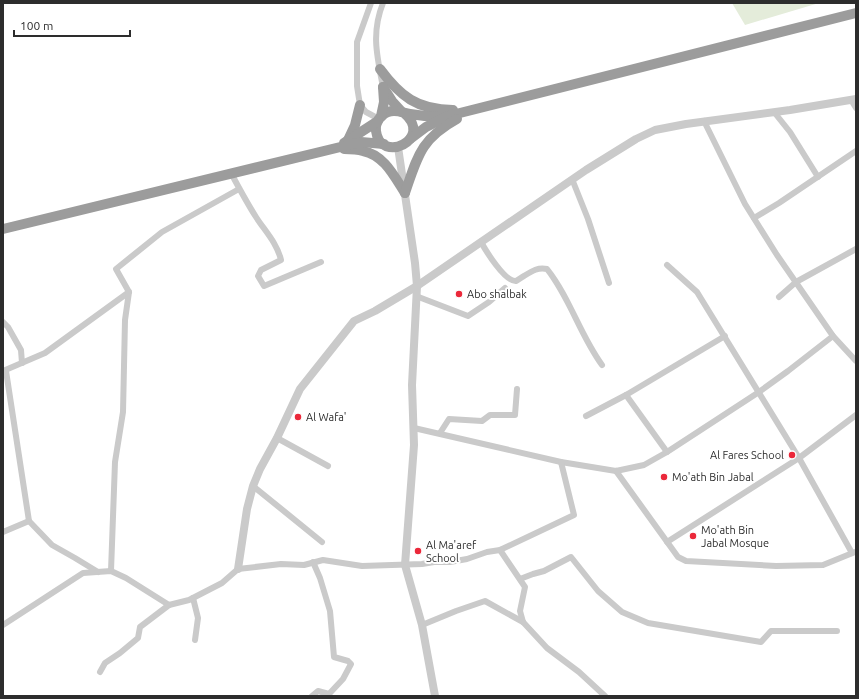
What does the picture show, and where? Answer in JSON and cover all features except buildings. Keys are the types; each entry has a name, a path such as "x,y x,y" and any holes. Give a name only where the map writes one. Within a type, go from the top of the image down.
{"highway":[{"path":"336,148 385,114 393,111 426,117 448,116 856,13"},
{"path":"380,69 391,84 410,100 424,106 440,110 473,110"},
{"path":"384,87 392,101 403,113 408,116 413,125 410,139"},
{"path":"384,87 384,102 376,126 377,136 384,144"},
{"path":"348,140 355,125 360,105"},
{"path":"405,192 417,158 428,140 435,132 447,124 473,110"},
{"path":"3,229 360,142 384,144 393,148 403,146 426,128 448,116"},
{"path":"336,148 364,151 379,158 386,164 405,192"}],"street":[{"path":"371,3 357,42 357,86 360,105 366,112 379,119"},
{"path":"383,3 377,20 375,43 384,87"},
{"path":"238,569 247,509 253,486 260,469 277,438 300,389 354,321 375,311 417,286 572,179 636,139 655,130 704,121 853,100 856,108"},
{"path":"774,112 790,132 818,177"},
{"path":"704,121 745,204 833,336 856,359"},
{"path":"398,147 417,286 412,385 414,428 405,565 422,625 435,696"},
{"path":"754,218 856,152"},
{"path":"232,173 239,189 255,216 278,250 281,260 261,270 258,276 264,286 321,262"},
{"path":"572,179 588,219 609,283"},
{"path":"111,572 115,462 124,412 125,320 129,292 116,269 162,232 239,189"},
{"path":"481,242 505,276 511,280 516,281 534,270 547,268 557,281 593,353 602,365"},
{"path":"779,297 796,282 856,249"},
{"path":"616,471 678,557 686,561 776,566 823,565 854,552 799,458 698,292 667,265"},
{"path":"416,296 468,316 489,302 505,288"},
{"path":"98,572 76,558 52,546 29,521 4,371 45,353 129,292"},
{"path":"3,322 8,327 21,350 22,363"},
{"path":"586,416 626,395 725,336"},
{"path":"414,428 561,462 616,471 644,465 667,452 759,392 833,336"},
{"path":"440,433 449,419 482,421 490,415 515,415 517,389"},
{"path":"626,395 667,452"},
{"path":"667,542 799,458 856,415"},
{"path":"277,438 328,466"},
{"path":"100,672 105,663 138,638 140,627 169,605 193,598 222,583 238,569 281,564 304,565 323,560 362,566 405,565 467,559 487,552 500,550 574,515 561,462"},
{"path":"253,486 322,542"},
{"path":"3,532 29,521"},
{"path":"500,550 525,587 520,611 523,622"},
{"path":"520,579 544,571 571,557 598,591 622,612 648,624 760,642 771,632 838,631"},
{"path":"312,696 318,691 329,694 342,679 351,664 348,661 334,657 330,611 320,578 313,562"},
{"path":"3,625 83,573 111,572 126,578 169,605"},
{"path":"193,598 198,618 195,640"},
{"path":"422,625 485,601 523,622 547,648 579,672 605,696"}],"green space":[{"path":"732,3 819,3 745,25"}],"place":[{"name":"Abo shalbak","path":"459,294"},
{"name":"Al Wafa'","path":"298,417"},
{"name":"Al Fares School","path":"792,455"},
{"name":"Mo'ath Bin Jabal","path":"664,477"},
{"name":"Mo'ath Bin Jabal Mosque","path":"693,536"},
{"name":"Al Ma'aref School","path":"418,551"}]}
